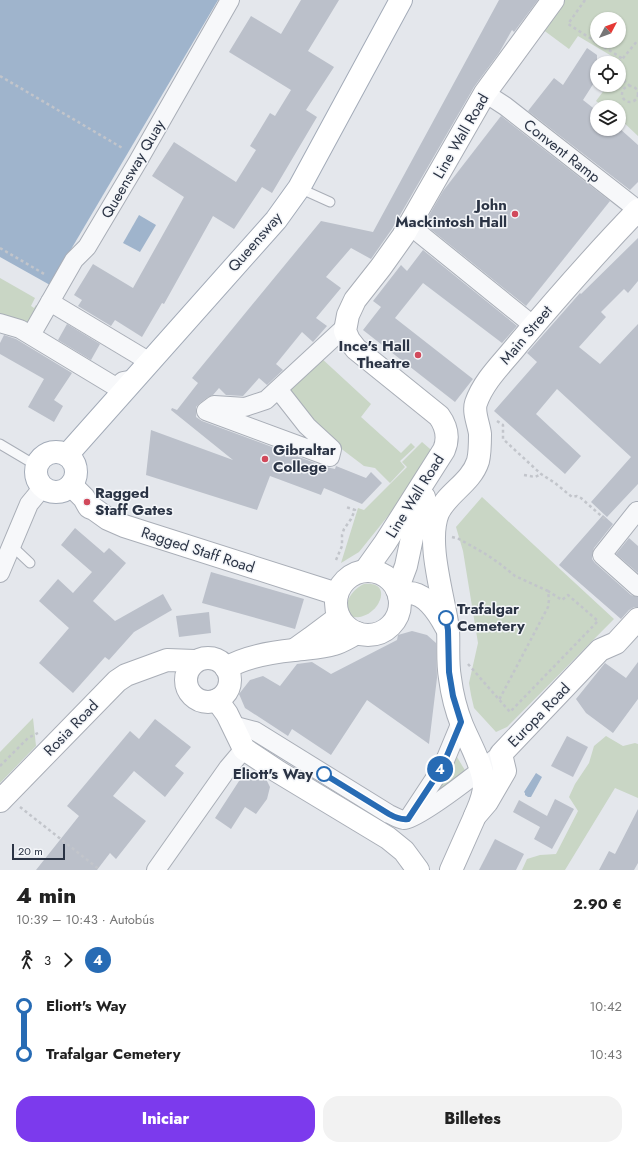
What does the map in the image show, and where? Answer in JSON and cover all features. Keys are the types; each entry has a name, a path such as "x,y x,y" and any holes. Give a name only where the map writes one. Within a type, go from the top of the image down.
{"main road":[{"name":"Queensway","path":"67,455 276,220 299,188 401,0"},
{"name":"Line Wall Road","path":"345,327 354,300 384,263 409,225 485,93 553,0"},
{"name":"Main Street","path":"398,593 420,506 434,477 456,444 480,395 492,375 612,237 638,210"},
{"path":"345,327 347,336 356,349 439,416 457,415 475,405 480,434 479,459 476,467 465,482 443,505 439,513 434,533 448,630 449,672 453,696 461,722 481,770 484,782 484,790 475,816"},
{"name":"Line Wall Road","path":"365,571 386,543 444,450 446,444 446,429 439,416"},
{"path":"49,453 61,453 67,455 75,466 76,473 75,479 71,485 61,492 54,492 43,487 37,477 37,466 40,460 49,453"},
{"name":"Ragged Staff Road","path":"71,485 84,498 89,507 108,519 124,526 336,594"},
{"path":"359,572 378,572 384,575 394,584 398,593 400,601 398,613 393,623 389,627 374,635 362,635 349,629 343,624 336,610 336,594 342,583 347,578 359,572"},
{"path":"398,593 409,593 423,598 434,609 448,630"},
{"path":"294,650 339,617"},
{"name":"Europa Road","path":"452,870 475,816 487,802 505,771 501,754 559,695 600,650 616,643 638,619"},
{"path":"190,669 188,690 197,699 208,702 217,700 225,693 228,687 229,674 226,668 236,662 248,658 335,644 357,633"},
{"name":"Rosia Road","path":"3,799 117,681 126,675 167,660 190,669 202,658 216,659 222,662 226,668"},
{"path":"217,700 227,714 244,749 276,771 388,838 404,851 418,870"}],"street":[{"name":"Queensway Quay","path":"31,335 74,260 86,247 94,234 230,0"},
{"name":"Convent Ramp","path":"485,93 505,106 638,210"},
{"path":"409,225 534,326"},
{"path":"50,302 150,362"},
{"path":"0,323 20,328 116,387 123,381 134,379"},
{"path":"278,389 308,426 332,449 330,457 206,410 214,405 245,407 266,400 345,327"},
{"path":"0,573 29,504 43,487"},
{"path":"638,516 620,532 602,555 638,587"},
{"path":"408,819 439,772 461,722"},
{"path":"232,725 255,731 389,814 403,820 408,819 431,806 501,754"},
{"path":"156,870 228,768 244,749"}],"lane":[{"path":"299,188 330,202"},
{"path":"0,444 37,466"},
{"path":"12,546 30,563"}],"path":[{"path":"585,0 568,24 618,56"},
{"path":"625,56 638,40"},
{"path":"0,76 128,152"},
{"path":"626,82 637,89 637,99 632,102 627,101 622,96 623,90 630,86"},
{"path":"0,248 47,275"},
{"path":"494,419 503,425 503,439 541,474 572,497 577,496 581,498 620,532"},
{"path":"524,475 535,477 541,474"},
{"path":"336,560 342,546 342,535 344,529 355,510 346,507"},
{"path":"450,536 484,552 515,576 548,591 562,600 568,596 598,621 510,712 472,669"},
{"path":"499,700 548,607 548,591"},
{"path":"3,799 100,870"}],"green space":[{"path":"564,0 638,0 638,136 626,125 626,100 597,100 603,92 626,92 626,56 612,56 598,48 626,48 626,12 590,12 590,43 578,36 569,49 542,29"},
{"path":"0,278 35,298 31,306 34,308 36,305 40,307 30,324 23,320 9,320 0,315"},
{"path":"320,357 371,404 361,417 401,453 411,443 415,447 400,461 405,467 390,483 375,468 364,466 339,447 311,422 289,387"},
{"path":"422,442 437,455 359,552 341,563 358,508 364,510 407,467 402,462"},
{"name":"Trafalgar Cemetery","path":"482,497 614,619 507,727 496,732 474,708 471,695 469,683 478,643 463,551 456,527"},
{"path":"364,584 374,584 379,588 381,594 380,600 376,607 369,613 361,617 352,617 347,608 347,603 355,590"},
{"path":"33,718 36,746 0,783 0,752"},
{"path":"606,736 623,746 635,743 638,744 638,798 615,788 565,870 522,870 527,859 540,855 556,854 578,811 569,797 575,784 589,763 594,746"},
{"path":"457,757 466,772 441,792 438,789"}],"water":[{"path":"0,0 218,0 50,285 0,257"},
{"path":"139,215 156,225 140,252 123,243"},
{"path":"536,773 542,777 531,797 528,797 524,792"}],"building":[{"path":"301,0 339,0 308,51 334,67 306,110 317,117 272,193 262,187 234,229 213,216 164,304 162,303 142,337 115,320 111,326 78,306 82,300 74,295 93,264 133,288 184,197 152,176 174,142 236,182 256,150 250,146 270,113 275,116 291,90 229,52 251,16 281,34"},
{"path":"499,0 538,0 514,32 512,30 499,53 474,87 392,229 371,259 351,248 326,277 341,288 316,318 327,326 313,342 302,332 276,364 283,370 267,385 259,378 243,396 226,395 219,388 213,395 208,397 196,407 196,417 202,421 326,467 335,469 336,466 366,478 371,472 382,483 362,504 324,488 321,495 270,476 257,510 146,475 151,430 233,460 171,410 172,408 177,410 198,383 192,378 321,221 373,232"},
{"path":"587,48 597,55 590,56 590,89 583,100 590,106 590,136 626,136 626,134 638,145 638,182 630,190 528,111 554,78 563,85"},
{"name":"John Mackintosh Hall","path":"501,116 610,201 526,306 424,224 443,191"},
{"path":"638,238 638,281 628,293 624,289 601,312 606,317 579,347 600,364 638,324 638,484 607,517 591,502 631,457 557,389 536,414 581,456 565,474 494,411 537,362 527,353 580,293 581,294"},
{"path":"423,250 517,326 502,343 423,283 395,318 473,379 455,402 363,330 381,307 373,301 401,265 407,271"},
{"path":"67,324 100,344 91,360 58,340"},
{"path":"4,335 16,339 72,373 54,400 63,406 54,422 28,407 44,379 0,354 0,343"},
{"path":"603,515 613,524 594,548 592,559 631,595 638,597 638,607 634,607 629,610 621,619 559,565"},
{"path":"75,528 104,553 109,548 126,563 93,601 115,621 163,594 172,610 134,632 109,660 105,657 73,693 39,663 69,628 39,601 58,579 73,593 92,572 61,545"},
{"path":"629,538 638,546 638,573 616,554"},
{"path":"211,572 304,599 295,629 202,603"},
{"path":"209,612 211,633 179,637 176,616"},
{"path":"412,631 427,635 436,643 437,678 429,744 367,700 331,755 292,729 288,736 245,708 239,694 250,680 263,676 280,686 297,664 312,662 331,674 397,640 398,635"},
{"path":"638,662 638,699 613,733 586,713 576,699 605,663 626,678"},
{"path":"155,719 191,747 175,766 184,773 165,797 134,771 113,796 146,821 116,859 110,853 97,870 36,870 79,816 67,806 130,731 139,739"},
{"path":"567,736 588,747 573,777 551,766"},
{"path":"256,773 266,779 270,787 267,799 256,814 245,807 231,829 215,818 239,781 246,774"},
{"path":"555,799 574,809 552,849 534,839 540,827 513,812 519,800 547,816"},
{"path":"638,809 638,863 634,870 599,870 609,851 615,854"},
{"path":"495,839 524,854 516,870 479,870"}],"bus line":[{"name":"4","path":"324,774 389,814 403,820 408,819 439,772 461,722 453,696 449,672 448,630 446,618"}],"place":[{"name":"John Mackintosh Hall","path":"515,214"},
{"name":"Ince's Hall Theatre","path":"418,355"},
{"name":"Gibraltar College","path":"265,459"},
{"name":"Ragged Staff Gates","path":"87,502"},
{"name":"Trafalgar Cemetery","path":"446,618"},
{"name":"Eliott's Way","path":"324,774"}]}
